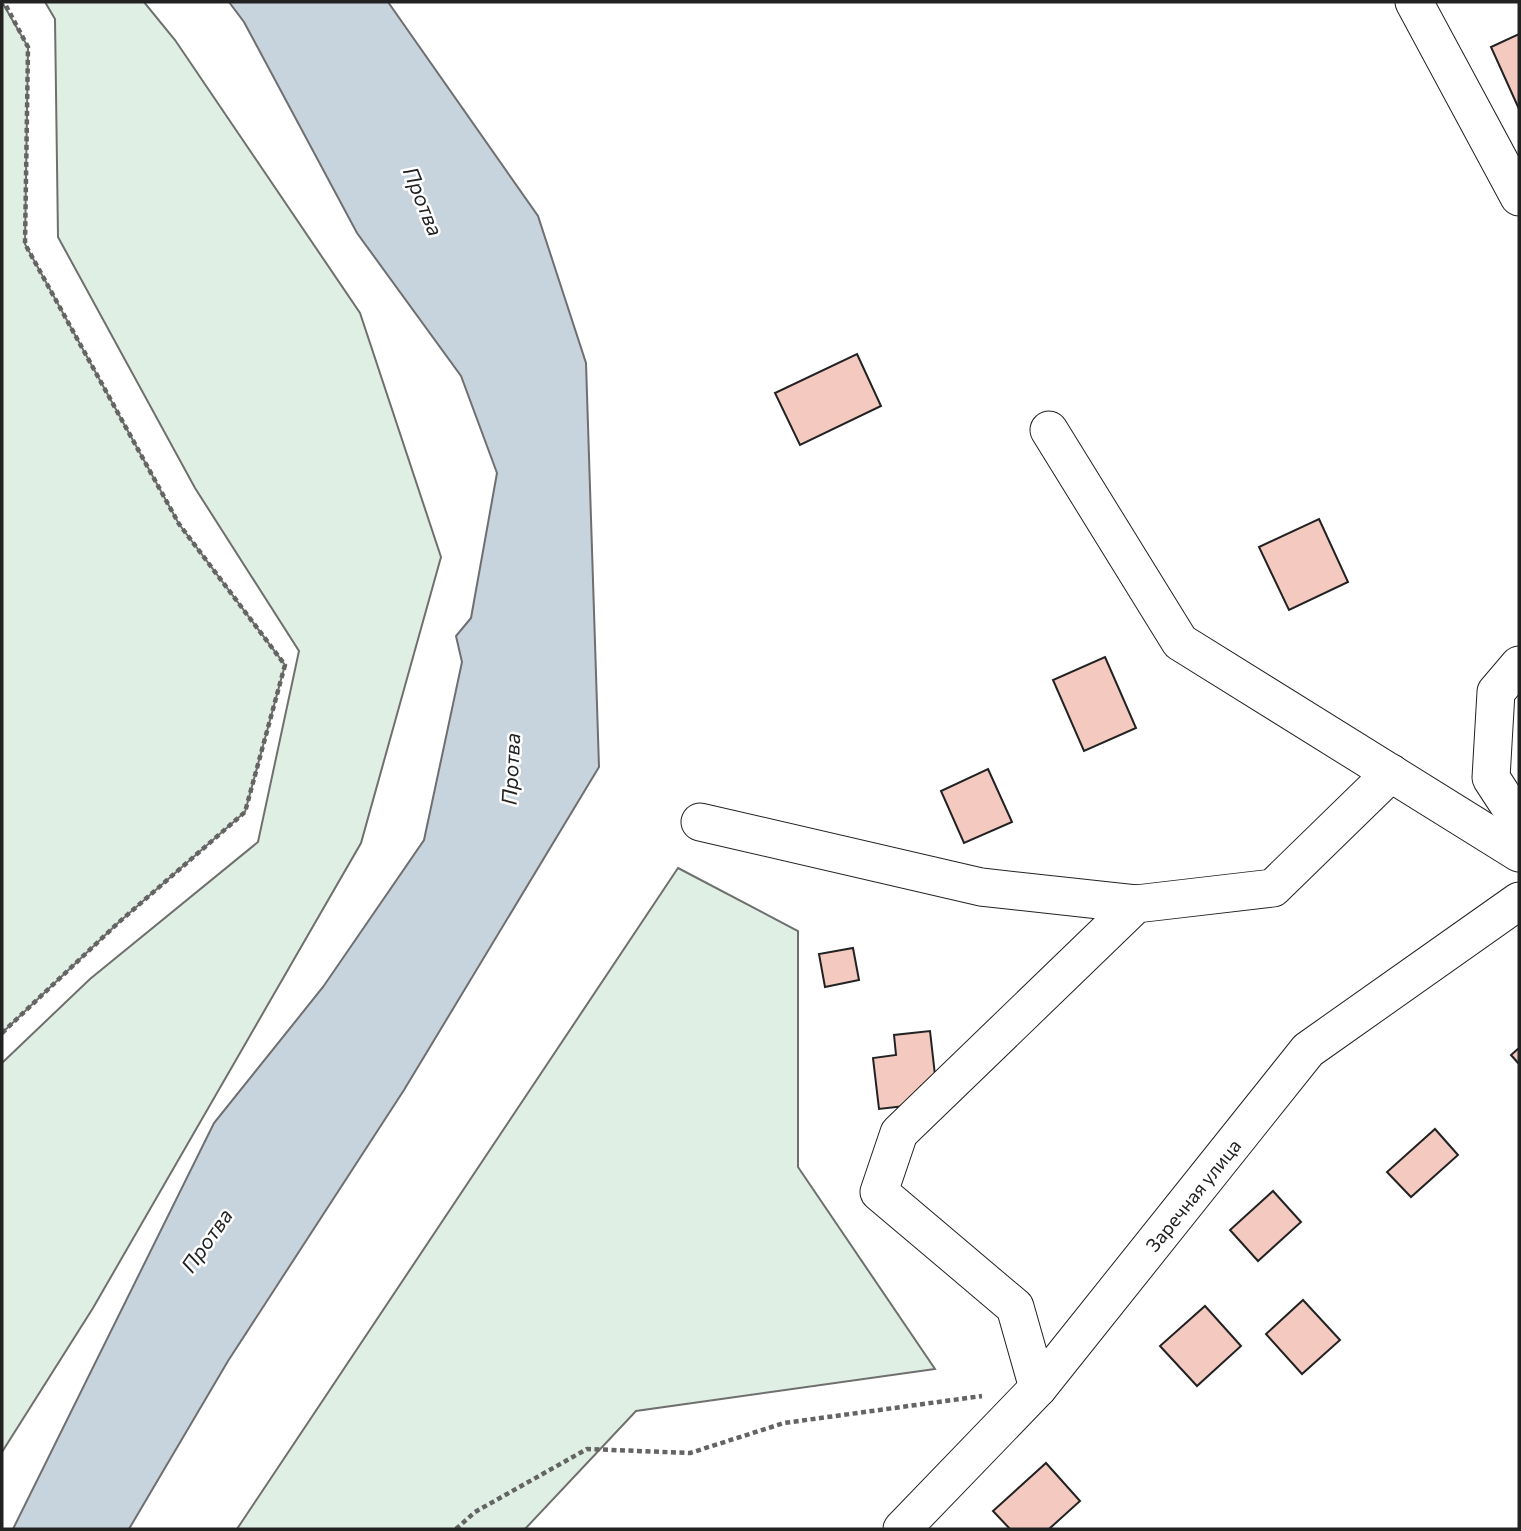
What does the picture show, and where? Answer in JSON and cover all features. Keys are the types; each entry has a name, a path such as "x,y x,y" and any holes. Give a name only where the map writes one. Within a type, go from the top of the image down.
{"street":[{"path":"1414,2 1519,197"},
{"path":"1049,430 1180,642 1519,853"},
{"path":"1519,666 1496,692 1491,778 1519,821"},
{"path":"700,822 981,887 1136,904 1273,888 1391,773"},
{"name":"Заречная улица","path":"902,1529 1038,1388 1308,1050 1519,901"},
{"path":"1038,1388 1015,1307 879,1192 899,1133 1136,904"}],"path":[{"path":"2,1033 118,923 246,812 285,665 179,524 25,244 28,47 4,2"},
{"path":"456,1529 475,1512 587,1450 690,1453 784,1423 984,1396"}],"green space":[{"path":"2,2 28,47 25,244 179,524 285,665 245,812 118,923 2,1033"},
{"path":"45,2 144,2 175,40 360,313 441,557 361,843 93,1308 2,1452 2,1063 90,979 258,842 299,651 195,488 58,237 55,19"},
{"path":"678,868 798,931 798,1167 935,1369 636,1411 525,1529 237,1529"}],"water":[{"name":"Протва","path":"229,2 388,2 538,216 586,363 599,767 404,1090 228,1361 129,1529 13,1529 214,1123 323,987 424,840 462,662 456,636 471,618 497,473 461,376 357,233 244,22"}],"building":[{"path":"1519,34 1519,109 1491,47"},
{"path":"857,354 881,406 800,445 775,393"},
{"path":"1319,519 1348,582 1289,610 1259,547"},
{"path":"1105,657 1136,728 1084,751 1053,680"},
{"path":"988,769 1012,822 964,843 941,791"},
{"path":"853,948 859,980 825,987 819,954"},
{"path":"930,1031 936,1084 921,1086 922,1104 879,1109 873,1058 896,1055 894,1035"},
{"path":"1519,1048 1519,1064 1511,1055"},
{"path":"1435,1129 1458,1155 1411,1197 1387,1172"},
{"path":"1273,1191 1301,1222 1258,1261 1230,1230"},
{"path":"1303,1300 1340,1340 1302,1374 1266,1334"},
{"path":"1205,1306 1241,1346 1197,1386 1160,1346"},
{"path":"1046,1463 1080,1501 1049,1529 1010,1529 993,1511"}]}
